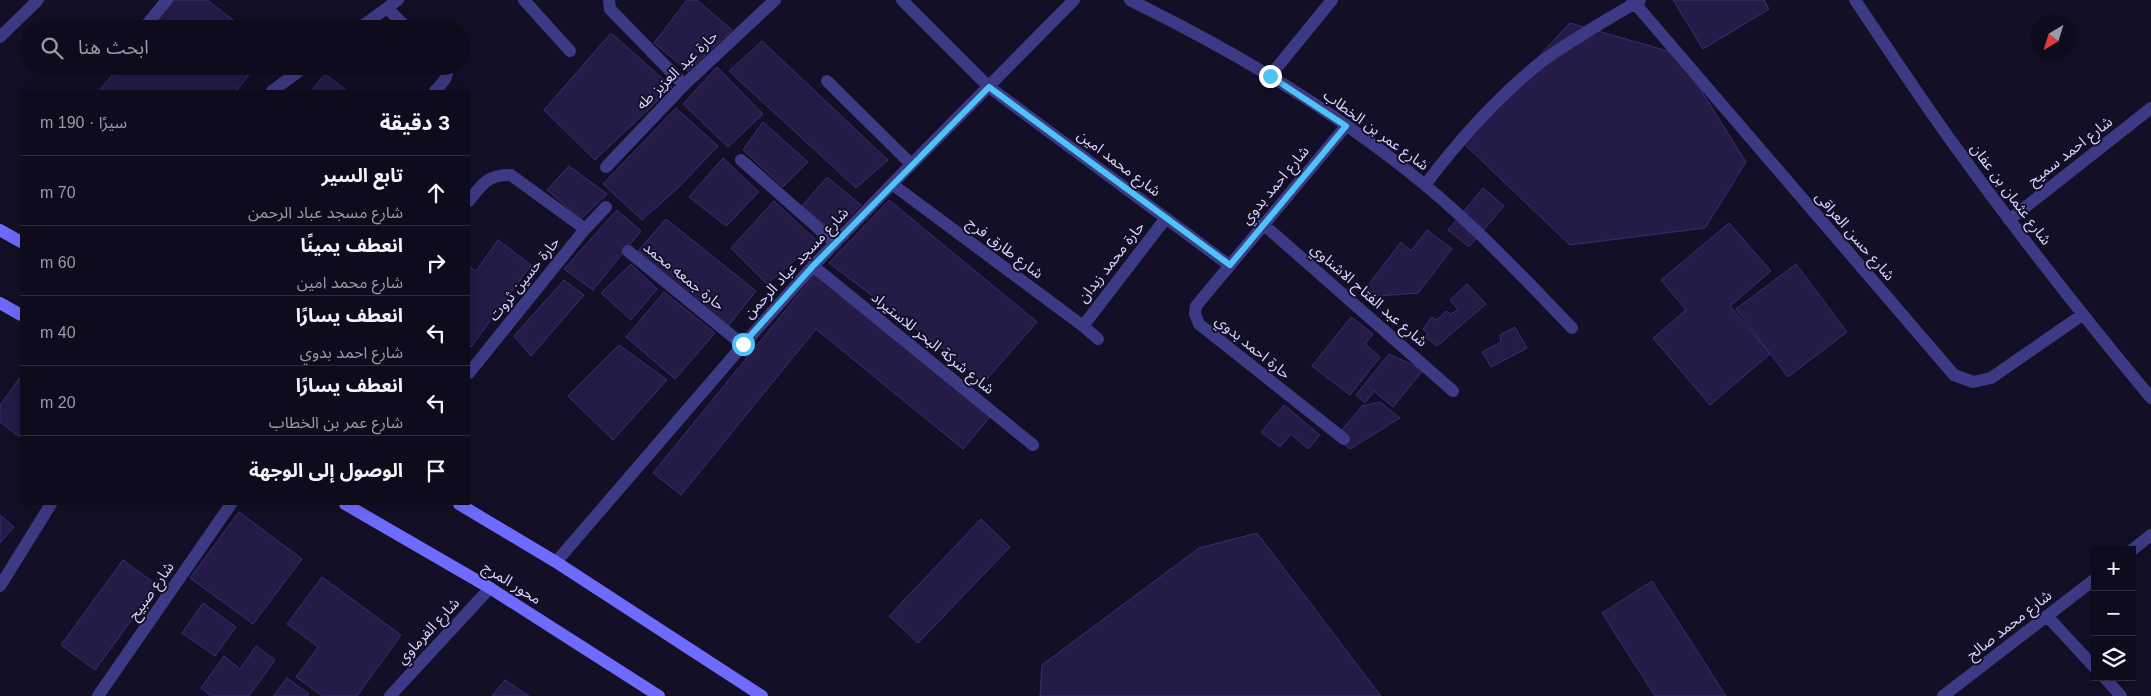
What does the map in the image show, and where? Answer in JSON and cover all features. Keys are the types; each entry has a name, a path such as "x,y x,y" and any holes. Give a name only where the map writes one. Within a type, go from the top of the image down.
{"main road":[{"path":"0,230 20,241"},
{"path":"0,303 20,314"},
{"name":"محور المرج","path":"347,505 490,588 659,696"},
{"path":"461,505 556,562 762,696"}],"street":[{"path":"0,37 38,0"},
{"path":"150,20 167,0"},
{"path":"370,20 398,0"},
{"path":"524,0 570,51"},
{"path":"609,0 610,9 684,85"},
{"name":"حارة عبد العزيز طه","path":"606,167 684,85 775,0"},
{"name":"شارع محمد امين","path":"902,0 989,87 1230,265"},
{"name":"شارع عمر بن الخطاب","path":"1130,0 1185,27 1270,76 1346,126 1424,185 1502,255 1572,328"},
{"path":"1270,76 1332,0"},
{"name":"شارع عثمان بن عفان","path":"1855,0 1948,137 2009,220 2082,315 2151,398"},
{"name":"شارع مسجد عباد الرحمن","path":"556,562 743,344 813,266 911,164 989,87 1070,1"},
{"path":"1424,185 1459,141 1540,63 1586,31 1636,1"},
{"name":"شارع حسن العراقى","path":"1636,1 1954,375 1972,382 1992,378 2082,315"},
{"path":"387,8 399,20"},
{"path":"273,90 294,75"},
{"path":"436,90 447,75"},
{"path":"827,81 911,164"},
{"name":"شارع احمد سميح","path":"2009,220 2151,108"},
{"name":"شارع احمد بدوي","path":"1230,265 1346,126"},
{"path":"741,160 835,243"},
{"path":"470,200 484,183 498,175 512,175 585,228"},
{"name":"شارع طارق فرج","path":"892,184 1098,339"},
{"name":"حارة حسين ثروت","path":"470,372 585,228 606,207"},
{"name":"حارة محمد زيدان","path":"1082,326 1166,218"},
{"name":"شارع عبد الفتاح الاشناوي","path":"1263,224 1453,391"},
{"name":"حارة جمعه محمد","path":"628,251 743,344"},
{"name":"حارة احمد بدوي","path":"1230,265 1196,306 1196,320 1344,439"},
{"name":"شارع شركة البحر للاستيراد","path":"813,266 1033,445"},
{"path":"0,586 50,505"},
{"name":"شارع صبيح","path":"98,696 230,505"},
{"path":"2136,547 2151,535"},
{"name":"شارع محمد صالح","path":"1943,696 2091,582"},
{"name":"شارع الفرماوي","path":"390,696 490,588"},
{"path":"2047,616 2091,664"},
{"path":"2108,681 2121,696"}],"building":[{"path":"173,0 207,0 233,20 157,20"},
{"path":"687,0 697,0 732,30 688,71 654,43"},
{"path":"1673,0 1764,0 1769,9 1703,49"},
{"path":"1570,23 1678,54 1746,162 1705,228 1570,245 1460,140"},
{"path":"611,33 672,87 595,160 544,110"},
{"path":"762,41 888,160 856,188 729,71"},
{"path":"717,67 763,114 728,147 683,104"},
{"path":"112,75 249,75 237,90 100,90"},
{"path":"324,75 326,75 346,90 312,90"},
{"path":"676,108 718,146 679,187 642,220 603,184"},
{"path":"763,122 808,162 783,187 743,150"},
{"path":"723,158 759,192 726,226 689,197"},
{"path":"569,166 607,194 581,219 547,190"},
{"path":"827,177 861,205 833,232 802,206"},
{"path":"1483,188 1504,206 1469,247 1448,230"},
{"path":"889,200 1037,322 985,381 829,263"},
{"path":"774,201 817,241 767,284 731,248"},
{"path":"617,210 641,231 593,290 564,269"},
{"path":"666,219 756,291 728,326 638,251"},
{"path":"1729,223 1771,271 1730,306 1770,354 1710,405 1653,338 1686,310 1661,280"},
{"path":"1427,230 1452,249 1418,293 1378,296 1366,288 1401,242 1411,251"},
{"path":"498,240 531,265 471,347 470,267 476,271"},
{"path":"631,264 657,289 631,320 601,293"},
{"path":"1796,264 1847,332 1788,377 1736,309"},
{"path":"815,274 990,417 963,449 816,329 681,495 653,473"},
{"path":"564,280 584,295 531,356 514,336"},
{"path":"1467,284 1486,304 1437,346 1425,337 1428,334 1423,329 1432,317 1437,320 1446,311 1451,314 1458,310 1450,300"},
{"path":"664,292 715,333 675,379 626,337"},
{"path":"1351,317 1373,334 1365,344 1380,357 1350,395 1312,366"},
{"path":"1515,327 1527,348 1491,367 1482,352 1501,342 1500,335"},
{"path":"619,345 667,380 613,440 568,396"},
{"path":"1389,354 1423,370 1393,407 1374,391 1365,403 1356,395"},
{"path":"20,377 20,437 0,422 0,405"},
{"path":"1380,402 1400,418 1350,449 1336,437 1362,406"},
{"path":"1284,405 1320,435 1308,449 1291,434 1280,447 1261,432"},
{"path":"239,512 302,559 253,624 190,578"},
{"path":"0,515 14,527 0,543"},
{"path":"981,519 1010,547 918,643 889,616"},
{"path":"1257,533 1381,696 1040,696 1042,665 1199,548"},
{"path":"123,560 157,585 95,670 61,645"},
{"path":"322,577 401,635 357,696 322,696 296,677 318,647 287,624"},
{"path":"1652,581 1726,696 1655,696 1602,613"},
{"path":"203,603 236,627 215,656 182,633"},
{"path":"256,646 275,660 249,696 211,696 201,688 224,656 240,669"},
{"path":"287,678 309,694 307,696 273,696"},
{"path":"505,680 529,696 492,696"}],"route":[{"path":"743,344 813,266 989,87 1230,265 1346,126 1270,76"}]}
